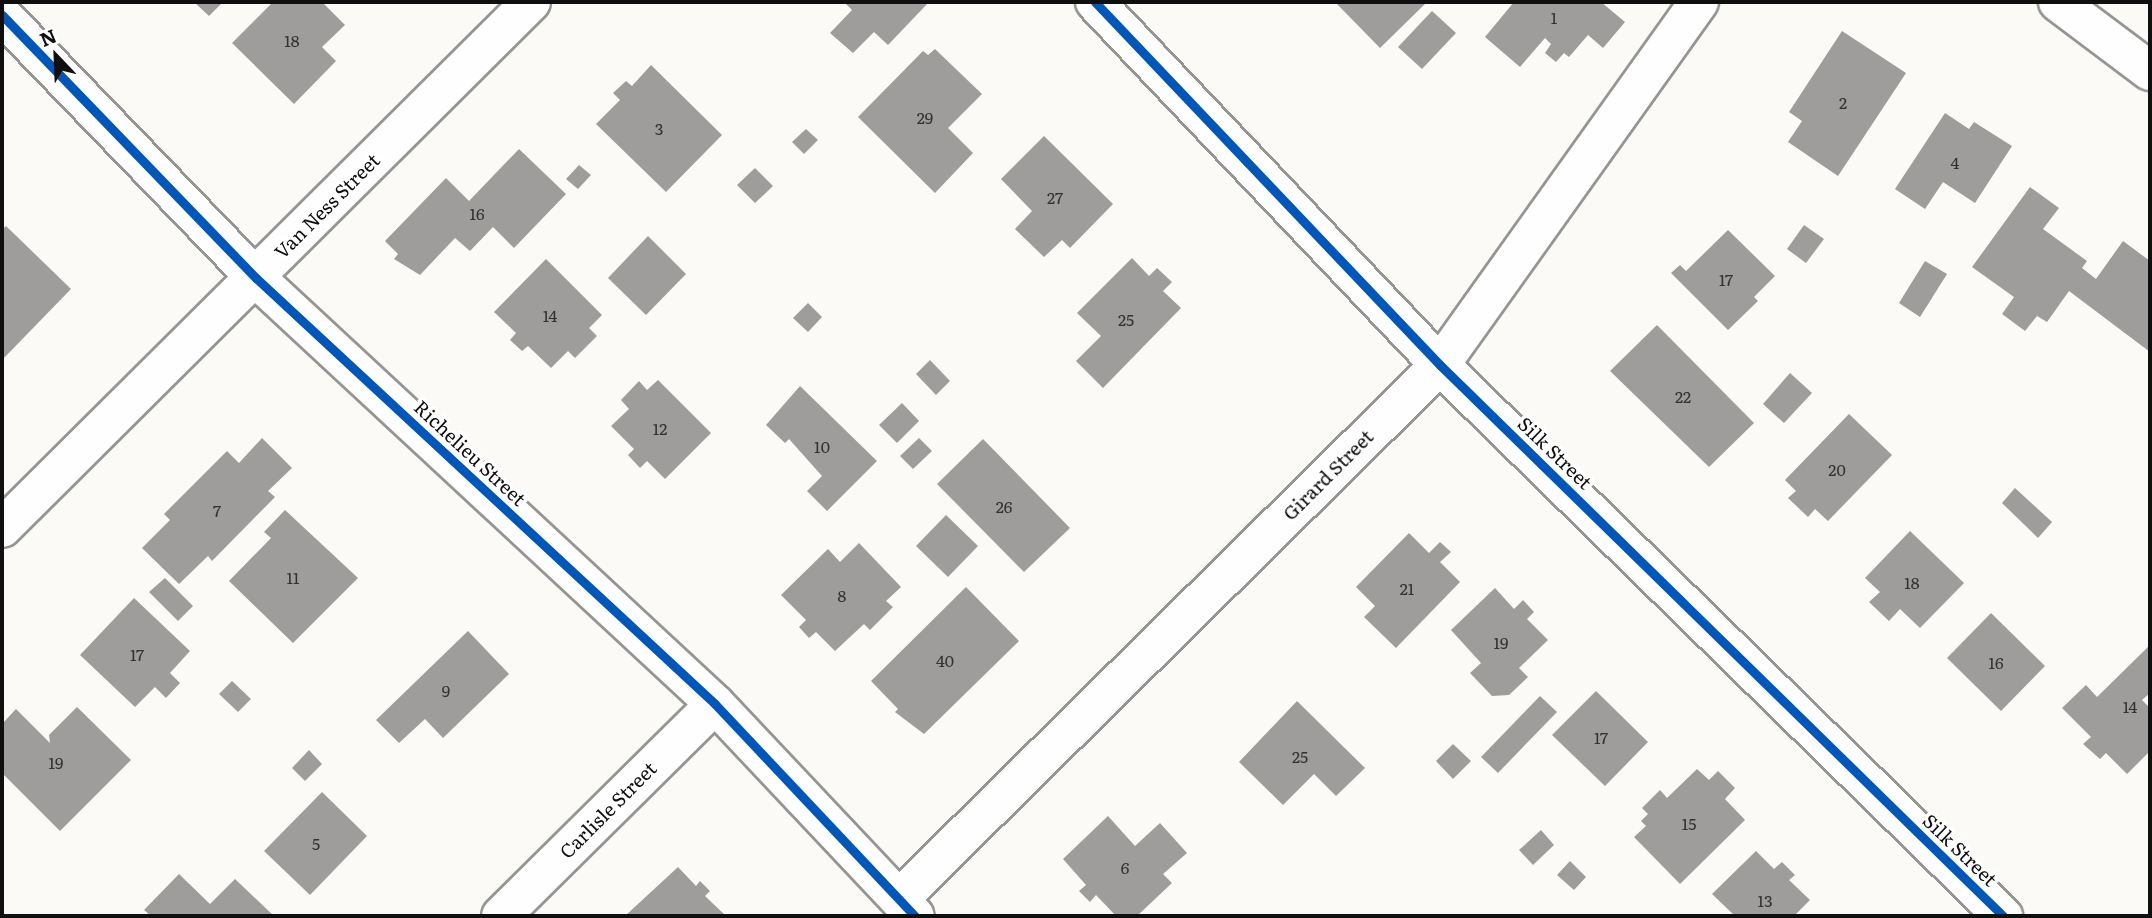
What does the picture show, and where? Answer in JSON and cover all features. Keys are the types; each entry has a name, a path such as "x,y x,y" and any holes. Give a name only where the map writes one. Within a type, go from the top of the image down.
{"street":[{"name":"Van Ness Street","path":"2,528 531,2"},
{"name":"Silk Street","path":"1095,2 1440,365 2003,916"},
{"name":"Girard Street","path":"907,908 1440,365 1699,2"},
{"path":"2058,2 2150,71"},
{"name":"Richelieu Street","path":"2,15 256,278 715,705 907,908"},
{"name":"Carlisle Street","path":"501,916 715,705"}],"building":[{"path":"194,2 223,2 209,16"},
{"path":"273,2 322,2 345,25 322,47 336,61 294,104 232,43"},
{"path":"844,2 929,2 888,45 874,32 853,53 830,33 852,10"},
{"path":"1335,2 1427,2 1380,48"},
{"path":"1514,2 1601,2 1625,22 1603,48 1588,35 1569,57 1564,53 1556,62 1545,53 1551,44 1545,38 1520,67 1485,37"},
{"path":"1432,11 1456,33 1422,69 1398,47"},
{"path":"1842,31 1906,73 1838,176 1788,142 1802,121 1789,112"},
{"path":"935,49 982,94 948,128 973,153 935,193 858,117 923,51 928,55"},
{"path":"651,65 722,135 666,192 596,124 620,100 613,93 626,81 632,86"},
{"path":"1945,113 1969,129 1974,122 2012,146 1975,203 1943,182 1925,209 1895,189"},
{"path":"806,129 818,140 804,154 792,142"},
{"path":"1044,136 1113,204 1070,248 1062,240 1044,257 1015,229 1032,211 1001,179"},
{"path":"519,149 566,194 514,248 493,227 470,251 455,238 420,275 394,259 398,254 385,241 446,178 469,201"},
{"path":"579,165 591,175 578,189 566,179"},
{"path":"755,168 773,186 755,203 737,185"},
{"path":"2030,187 2059,208 2043,229 2087,261 2082,268 2096,279 2123,241 2150,261 2150,352 2069,291 2047,322 2037,316 2025,331 2002,314 2014,297 1972,267"},
{"path":"1804,225 1824,239 1806,263 1787,249"},
{"path":"6,226 71,289 2,360 2,230"},
{"path":"1728,230 1775,276 1754,297 1758,301 1728,330 1671,273 1680,265 1686,271"},
{"path":"648,236 686,274 646,315 608,278"},
{"path":"1132,258 1149,276 1157,268 1172,282 1163,291 1181,308 1103,388 1076,361 1101,336 1077,313"},
{"path":"546,259 602,315 589,328 597,336 575,358 568,351 551,368 528,346 522,351 510,340 516,333 494,312"},
{"path":"1925,261 1947,274 1920,317 1899,303"},
{"path":"808,303 822,317 808,332 793,318"},
{"path":"1657,325 1754,423 1709,467 1610,371"},
{"path":"930,360 950,381 936,395 916,374"},
{"path":"1790,373 1812,393 1784,423 1763,404"},
{"path":"658,380 711,433 665,479 647,461 640,468 628,455 634,449 611,426 629,409 621,400 639,381 647,390"},
{"path":"800,386 877,461 827,511 807,491 822,476 789,439 785,443 766,425"},
{"path":"902,403 919,421 897,443 879,425"},
{"path":"1849,414 1892,455 1828,521 1815,509 1808,517 1788,498 1796,491 1785,480"},
{"path":"262,438 292,468 268,491 275,497 212,561 208,556 179,584 142,548 170,520 164,514 227,451 239,463"},
{"path":"919,438 932,451 913,469 900,456"},
{"path":"983,439 1070,528 1024,572 937,484"},
{"path":"2015,488 2052,522 2038,538 2002,503"},
{"path":"285,510 358,578 293,643 229,581 271,538 264,532"},
{"path":"946,515 978,546 948,577 916,546"},
{"path":"1910,531 1964,583 1920,628 1900,609 1889,621 1869,602 1880,592 1865,578"},
{"path":"1409,533 1429,553 1440,542 1451,552 1440,562 1460,582 1396,648 1364,617 1375,606 1356,587"},
{"path":"859,543 901,587 886,601 893,607 870,630 864,624 835,651 816,632 809,638 799,627 806,620 781,595 828,549 840,562"},
{"path":"165,578 193,606 178,621 149,592"},
{"path":"966,587 1019,641 924,734 895,712 898,709 871,681"},
{"path":"1495,588 1514,609 1523,600 1534,612 1527,619 1548,640 1519,668 1528,677 1509,695 1492,696 1470,673 1481,663 1451,630"},
{"path":"134,598 190,651 170,673 180,683 166,698 155,687 135,707 80,655"},
{"path":"1991,613 2045,666 2001,711 1947,658"},
{"path":"468,631 509,674 443,738 425,719 399,743 376,720"},
{"path":"2150,645 2150,693 2142,700 2150,708 2150,751 2127,774 2106,753 2100,759 2083,744 2091,737 2062,708 2086,685 2097,697"},
{"path":"232,681 251,699 238,712 219,694"},
{"path":"1596,691 1648,742 1605,786 1552,735"},
{"path":"1540,696 1557,712 1498,773 1481,757"},
{"path":"1297,701 1365,768 1336,796 1314,774 1283,805 1239,762"},
{"path":"77,707 131,760 60,831 2,773 2,724 16,709 50,743 49,735"},
{"path":"1453,744 1471,761 1453,779 1436,761"},
{"path":"309,750 322,764 305,781 292,768"},
{"path":"1697,769 1709,780 1718,771 1735,788 1725,799 1745,820 1680,884 1634,837 1646,826 1641,821 1648,814 1642,808 1660,790 1667,798"},
{"path":"322,792 367,836 310,895 264,851"},
{"path":"1108,816 1135,846 1160,823 1187,853 1163,874 1172,883 1137,916 1116,916 1096,895 1090,902 1079,891 1086,885 1063,859"},
{"path":"1541,830 1554,845 1533,865 1519,850"},
{"path":"1756,851 1774,869 1782,862 1795,875 1789,880 1810,900 1794,916 1735,916 1712,894"},
{"path":"1570,861 1586,877 1574,890 1557,875"},
{"path":"678,867 696,886 700,881 710,891 705,896 726,916 625,916"},
{"path":"179,874 210,904 235,879 274,916 151,916 144,910"}],"cycle path":[{"path":"1095,2 1440,365 2003,916"},
{"path":"2,15 256,278 715,704 915,916"}]}
